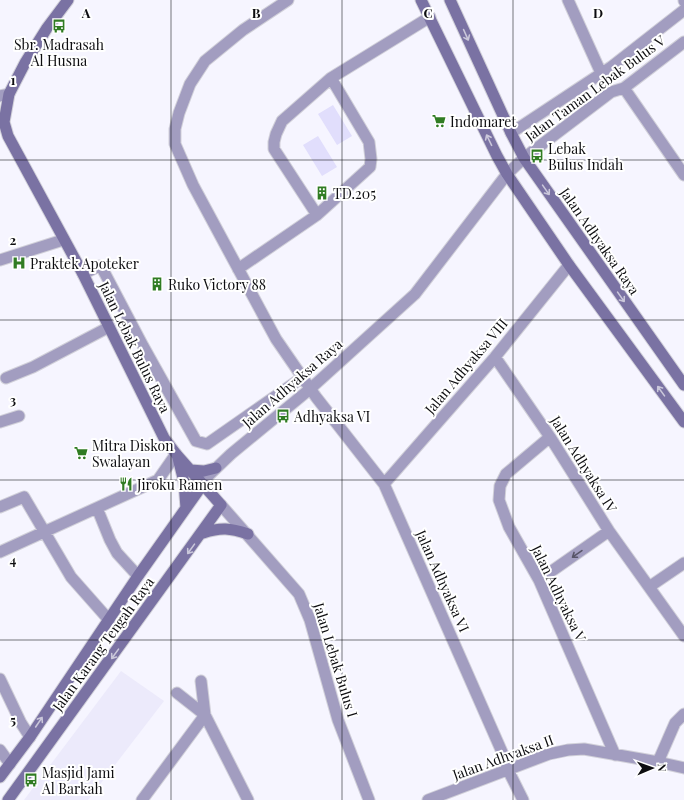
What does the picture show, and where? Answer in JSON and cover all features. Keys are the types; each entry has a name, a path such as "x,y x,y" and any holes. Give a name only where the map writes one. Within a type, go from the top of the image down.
{"main road":[{"name":"Jalan Lebak Bulus Raya","path":"68,0 47,28 4,95 4,122 8,136 110,327 164,438 176,455 221,505"},
{"path":"421,0 507,174 569,265 684,422"},
{"name":"Jalan Adhyaksa Raya","path":"450,0 524,158 684,386"},
{"path":"176,455 184,482 186,508"},
{"path":"190,470 204,471 216,468"},
{"name":"Jalan Karang Tengah Raya","path":"0,776 30,737 138,576 203,484"},
{"name":"Jalan Karang Tengah Raya","path":"8,800 221,505"},
{"path":"202,533 217,528 225,528 248,534"}],"street":[{"name":"Jalan Adhyaksa VI","path":"288,0 243,30 205,61 190,84 179,113 175,129 175,144 192,185 276,339 310,389 384,484 502,752 508,770 523,800"},
{"path":"568,0 601,73"},
{"name":"Jalan Taman Lebak Bulus V","path":"511,133 611,67 684,10"},
{"path":"317,215 274,149 274,142 282,121 331,78 430,17"},
{"name":"Jalan Taman Lebak Bulus V","path":"507,174 524,158 611,92 624,88 684,42"},
{"path":"238,269 317,215 370,167 371,159 369,142 331,78"},
{"path":"624,88 684,175"},
{"name":"Jalan Adhyaksa Raya","path":"203,484 216,468 310,389 415,294 507,174"},
{"path":"0,260 63,240"},
{"name":"Jalan Adhyaksa VIII","path":"384,484 495,357 569,265"},
{"path":"82,274 98,266 102,268 150,360 196,441 199,443 207,444 303,377"},
{"path":"6,378 33,367 110,327"},
{"name":"Jalan Adhyaksa IV","path":"495,357 550,437 609,531 684,636"},
{"path":"0,422 19,416"},
{"name":"Jalan Adhyaksa V","path":"550,437 506,474 500,486 500,500 509,527 540,580 615,755"},
{"path":"0,552 158,480 176,455"},
{"path":"1,505 24,497 71,577 109,620"},
{"name":"Jalan Lebak Bulus I","path":"221,505 299,594 310,620 338,720 369,800"},
{"path":"97,508 117,553 138,576"},
{"path":"540,580 609,531"},
{"path":"649,587 684,563"},
{"path":"0,679 21,724 30,737"},
{"path":"189,702 202,686 205,715 244,798"},
{"path":"177,693 205,715"},
{"path":"658,762 676,724 684,714"},
{"path":"142,800 205,715"},
{"name":"Jalan Adhyaksa II","path":"428,800 549,754 568,750 584,749 684,768"},
{"path":"0,750 10,764"}],"shaded area":[{"path":"333,105 352,136 337,145 318,114"},
{"path":"318,136 337,167 322,176 303,145"},
{"path":"121,671 164,701 88,800 24,800"}],"place":[{"name":"Sbr. Madrasah Al Husna","path":"59,26"},
{"name":"Indomaret","path":"439,121"},
{"name":"Lebak Bulus Indah","path":"537,156"},
{"name":"TD.205","path":"322,193"},
{"name":"Praktek Apoteker","path":"19,263"},
{"name":"Ruko Victory 88","path":"157,284"},
{"name":"Adhyaksa VI","path":"283,416"},
{"name":"Mitra Diskon Swalayan","path":"81,453"},
{"name":"Jiroku Ramen","path":"126,484"},
{"name":"Masjid Jami Al Barkah","path":"31,780"}]}
